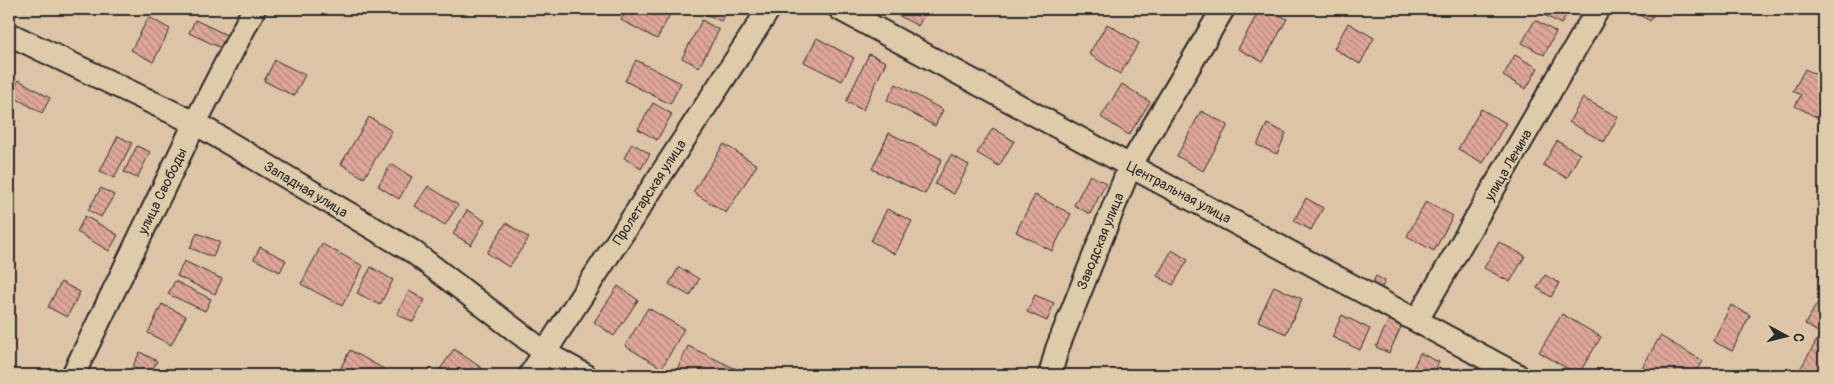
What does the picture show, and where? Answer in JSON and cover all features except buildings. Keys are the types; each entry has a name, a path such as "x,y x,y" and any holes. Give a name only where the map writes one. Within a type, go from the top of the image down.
{"street":[{"name":"улица Свободы","path":"73,375 195,123 254,9"},
{"name":"Пролетарская улица","path":"530,375 769,9"},
{"name":"Заводская улица","path":"1050,375 1057,350 1130,166 1223,9"},
{"name":"улица Ленина","path":"1417,320 1598,9"},
{"name":"Центральная улица","path":"848,10 1130,166 1517,375"},
{"name":"Западная улица","path":"9,34 195,123 412,251 544,352 585,375"}]}
